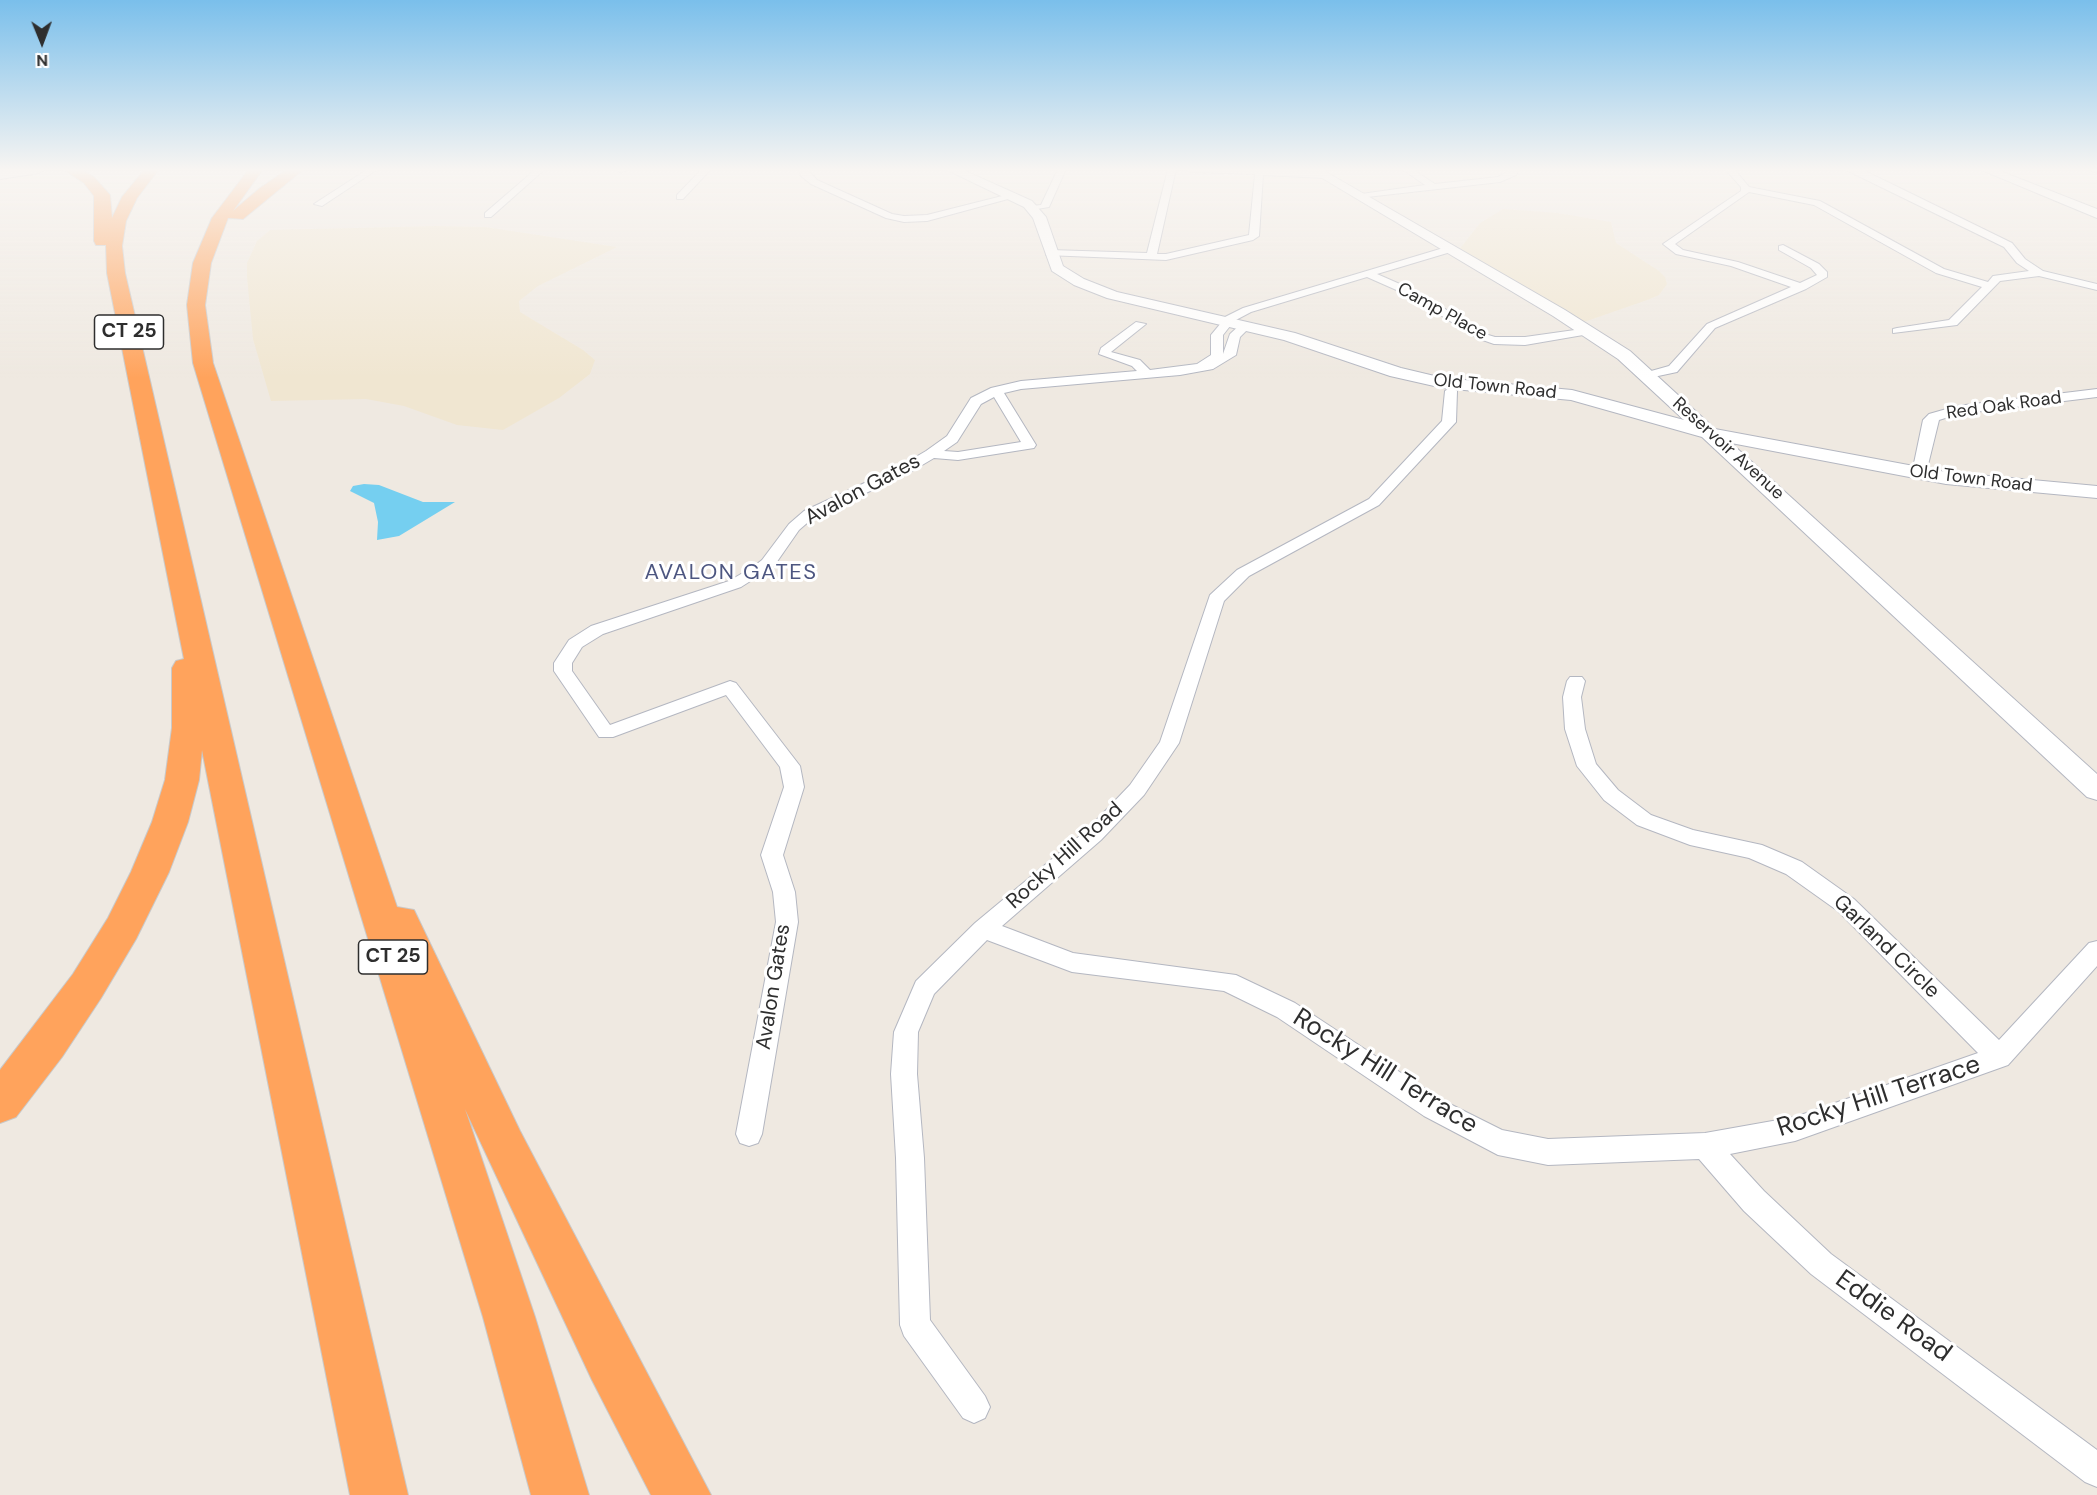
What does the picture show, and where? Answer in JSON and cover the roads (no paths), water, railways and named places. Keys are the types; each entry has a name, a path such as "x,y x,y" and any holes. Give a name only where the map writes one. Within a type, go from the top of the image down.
{"highway":[{"path":"103,239 102,254 118,283"},
{"name":"CT 25","path":"115,239 114,255 118,283 379,1495"},
{"name":"CT 25","path":"211,239 200,274 196,305 198,339 207,376 509,1317 560,1495"},
{"path":"196,305 223,239"},
{"path":"0,1103 47,1044 107,955 138,898 170,822 182,780 187,746 187,601"},
{"path":"341,794 504,1146 611,1361 682,1495"}],"main road":[{"name":"Old Town Road","path":"1046,239 1054,263 1062,272 1095,289 1150,305 1288,336 1417,377 1443,383 1572,395 1713,434 1919,473 1978,482 2097,492"},
{"name":"Reservoir Avenue","path":"1433,239 1589,331 1648,376 2097,790"}],"street":[{"path":"1151,258 1156,239"},
{"path":"1050,253 1151,258 1173,256 1243,239"},
{"path":"1676,239 1668,244 1680,252 1734,264 1802,287"},
{"path":"1882,239 1940,271 1988,285"},
{"path":"1995,239 2008,245 2021,261 2039,273 2097,287"},
{"path":"1648,376 1672,369 1706,330 1716,323 1820,280 1822,272 1783,248"},
{"path":"1227,321 1247,310 1450,249"},
{"path":"1897,331 1956,321 1988,285 1999,278 2039,273"},
{"name":"Camp Place","path":"1368,274 1414,294 1481,336 1494,340 1525,341 1589,331"},
{"name":"Avalon Gates","path":"1155,374 1199,366 1214,359 1217,356 1217,335 1227,321"},
{"path":"1140,324 1105,351 1105,354 1136,363 1155,374"},
{"name":"Avalon Gates","path":"749,1134 787,922 784,892 772,855 794,787 790,766 730,687 606,733 563,671 563,663 575,644 597,630 735,584 768,563 794,527 808,514 902,471 952,440 976,401 994,391 1022,385 1194,370 1222,361 1230,355 1237,332 1246,326"},
{"name":"Avalon Gates","path":"931,454 958,456 1029,446 1004,400 994,391"},
{"name":"Rocky Hill Road","path":"974,1407 915,1325 910,1158 904,1074 906,1032 925,988 983,929 1094,835 1137,790 1169,743 1216,598 1243,573 1374,502 1449,422 1452,391"},
{"name":"Red Oak Road","path":"1919,473 1930,420 1934,417 1957,410 2097,393"},
{"name":"Garland Circle","path":"1576,681 1572,697 1575,729 1587,766 1611,795 1644,820 1689,837 1754,851 1794,868 1846,905 1999,1057"},
{"name":"Rocky Hill Terrace","path":"983,929 1072,962 1228,982 1286,1010 1433,1108 1498,1142 1548,1152 1705,1146 1795,1129 1999,1057 2097,950"},
{"name":"Eddie Road","path":"1705,1146 1754,1201 1821,1264 2097,1470"}],"water":[{"path":"379,485 423,502 455,502 399,536 377,540 378,522 374,503 350,491 353,486"}],"district":[{"name":"AVALON GATES","path":"731,573"}]}
